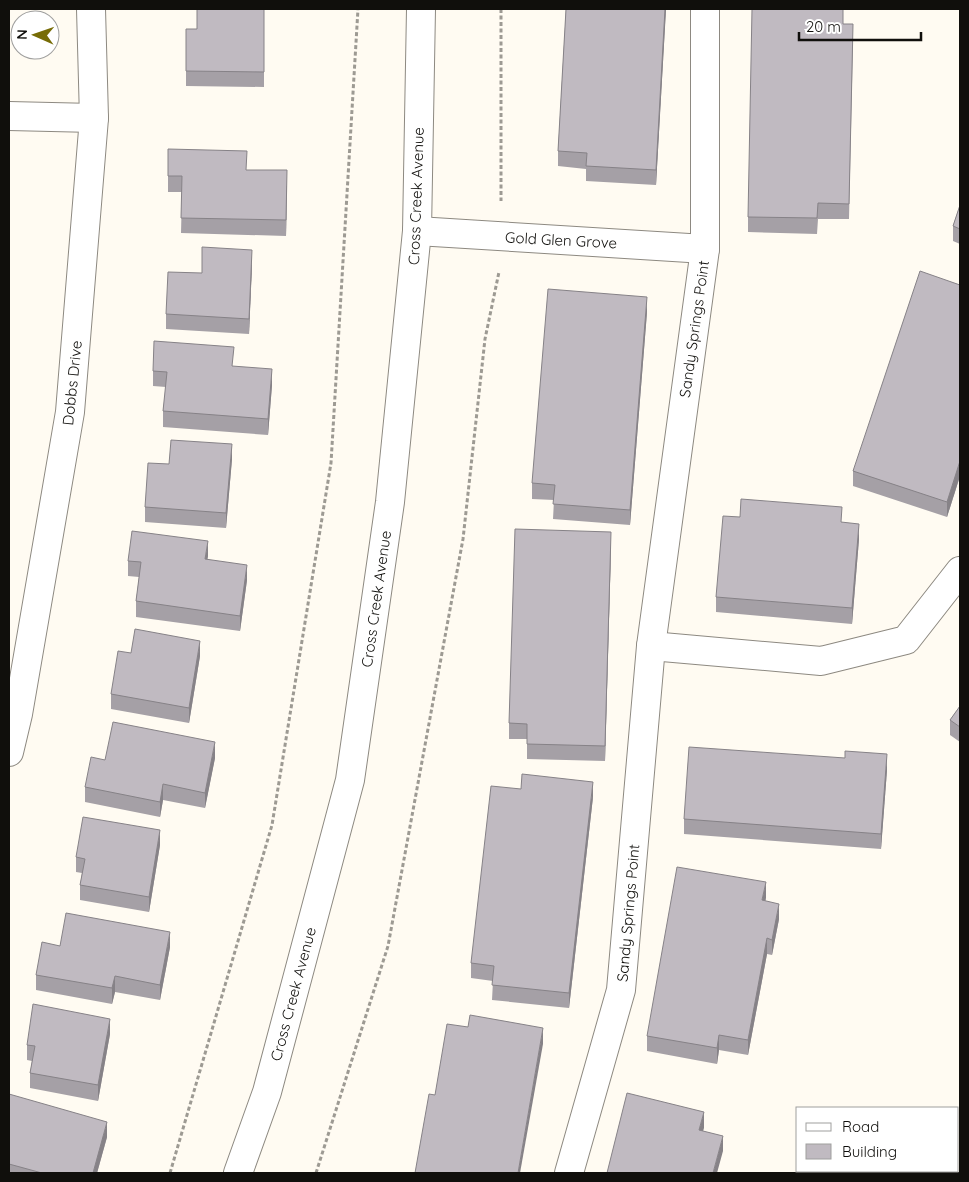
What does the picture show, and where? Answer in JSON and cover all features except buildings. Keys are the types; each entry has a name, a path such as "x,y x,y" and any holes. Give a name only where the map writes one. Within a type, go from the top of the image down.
{"street":[{"name":"Dobbs Drive","path":"9,752 14,713 70,412 94,118 91,9"},
{"name":"Cross Creek Avenue","path":"238,1173 267,1092 350,780 390,502 417,231 421,9"},
{"name":"Sandy Springs Point","path":"569,1173 621,990 651,646 705,249 704,9"},
{"path":"9,116 94,118"},
{"name":"Gold Glen Grove","path":"417,231 705,249"},
{"path":"651,646 821,661 906,640 960,571"}],"path":[{"path":"170,1173 272,825 331,463 358,9"},
{"path":"316,1173 388,946 463,539 485,339 500,270 501,9"}]}
